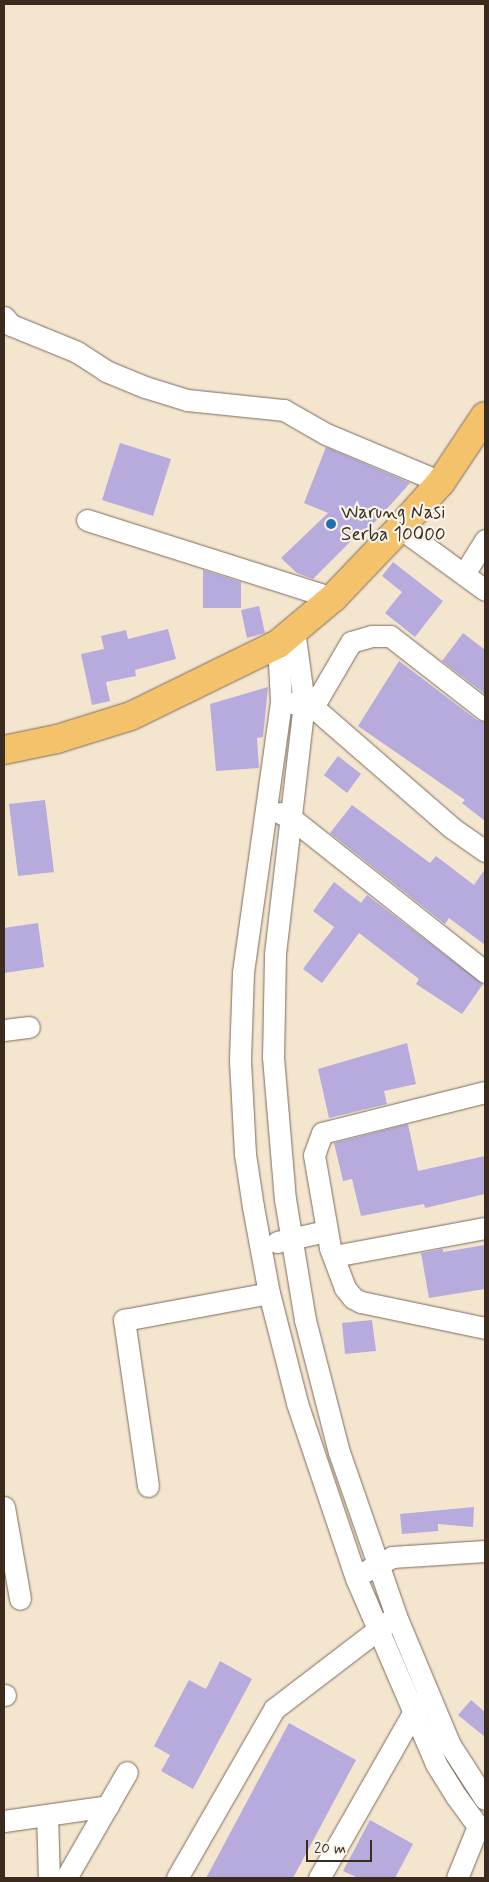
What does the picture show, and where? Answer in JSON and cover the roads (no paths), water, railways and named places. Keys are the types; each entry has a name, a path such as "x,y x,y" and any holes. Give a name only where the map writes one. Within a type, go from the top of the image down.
{"main road":[{"path":"4,750 57,739 131,716 286,637 333,598 400,528 441,482 485,416"}],"street":[{"path":"4,317 11,325 77,352 106,371 145,387 187,400 284,410 326,434 441,482"},
{"path":"87,520 333,598"},
{"path":"400,528 485,590"},
{"path":"464,574 482,550"},
{"path":"485,710 390,636 372,636 351,642 308,705 291,818 275,973 272,1057 282,1178 291,1238 320,1386 338,1452 396,1616 450,1745 485,1799"},
{"path":"286,637 281,702 268,808 243,973 240,1061 249,1182 269,1293 296,1403 356,1578 436,1764 482,1827 457,1878"},
{"path":"286,637 308,705 452,828 485,851"},
{"path":"281,702 308,705"},
{"path":"268,808 291,818 485,972"},
{"path":"243,973 275,973"},
{"path":"4,1030 29,1027"},
{"path":"485,1092 322,1133 314,1155 326,1231 345,1288 361,1302 485,1328"},
{"path":"249,1182 282,1178"},
{"path":"334,1256 485,1228"},
{"path":"260,1246 326,1231"},
{"path":"148,1486 124,1320 269,1293"},
{"path":"4,1507 20,1599"},
{"path":"356,1578 378,1563 392,1557 485,1551"},
{"path":"177,1878 274,1709 396,1616"},
{"path":"318,1878 427,1690"},
{"path":"66,1878 127,1772"},
{"path":"4,1821 108,1806"},
{"path":"47,1815 48,1878"}],"place":[{"name":"Warung Nasi Serba 10000","path":"331,524"}]}
